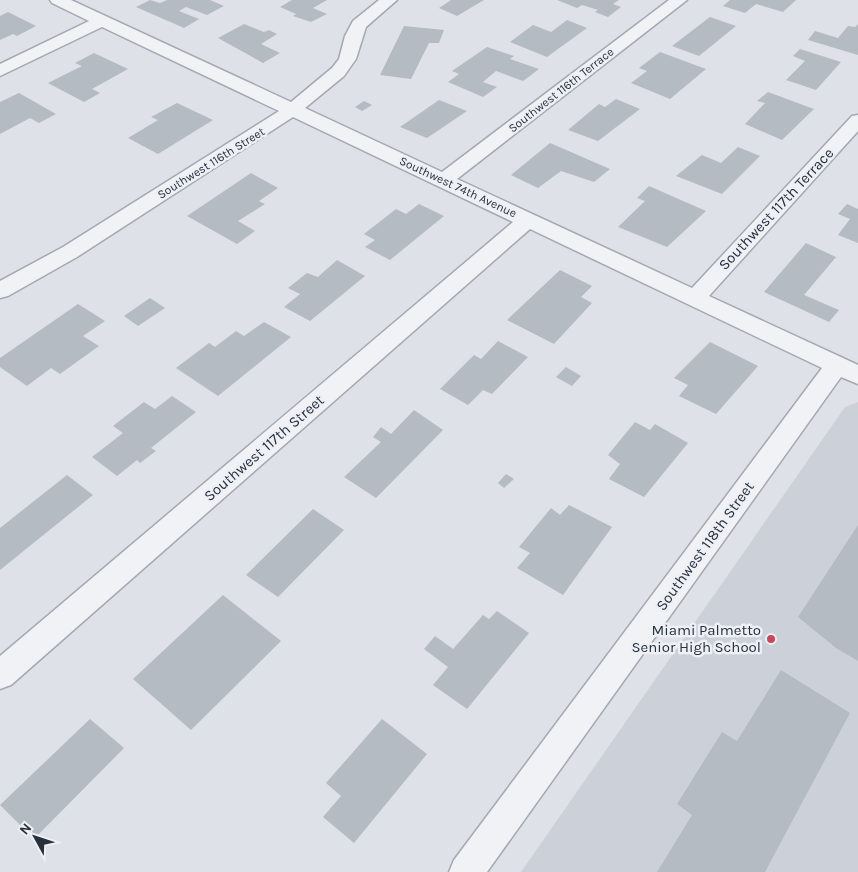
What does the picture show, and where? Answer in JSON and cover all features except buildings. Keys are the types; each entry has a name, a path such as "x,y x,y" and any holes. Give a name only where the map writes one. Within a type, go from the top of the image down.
{"street":[{"name":"Southwest 74th Avenue","path":"58,0 848,370"},
{"name":"Southwest 116th Street","path":"0,291 78,246 274,123 338,72 347,59 353,36 359,24 389,0"},
{"name":"Southwest 116th Terrace","path":"443,181 679,0"},
{"path":"80,11 100,1"},
{"path":"0,71 102,21"},
{"name":"Southwest 117th Terrace","path":"694,299 858,120"},
{"name":"Southwest 117th Street","path":"0,675 528,220"},
{"name":"Southwest 118th Street","path":"466,872 848,370"}],"shaded area":[{"name":"Miami Palmetto Senior High School","path":"858,402 858,872 521,872 845,407"}],"place":[{"name":"Miami Palmetto Senior High School","path":"771,639"}]}
